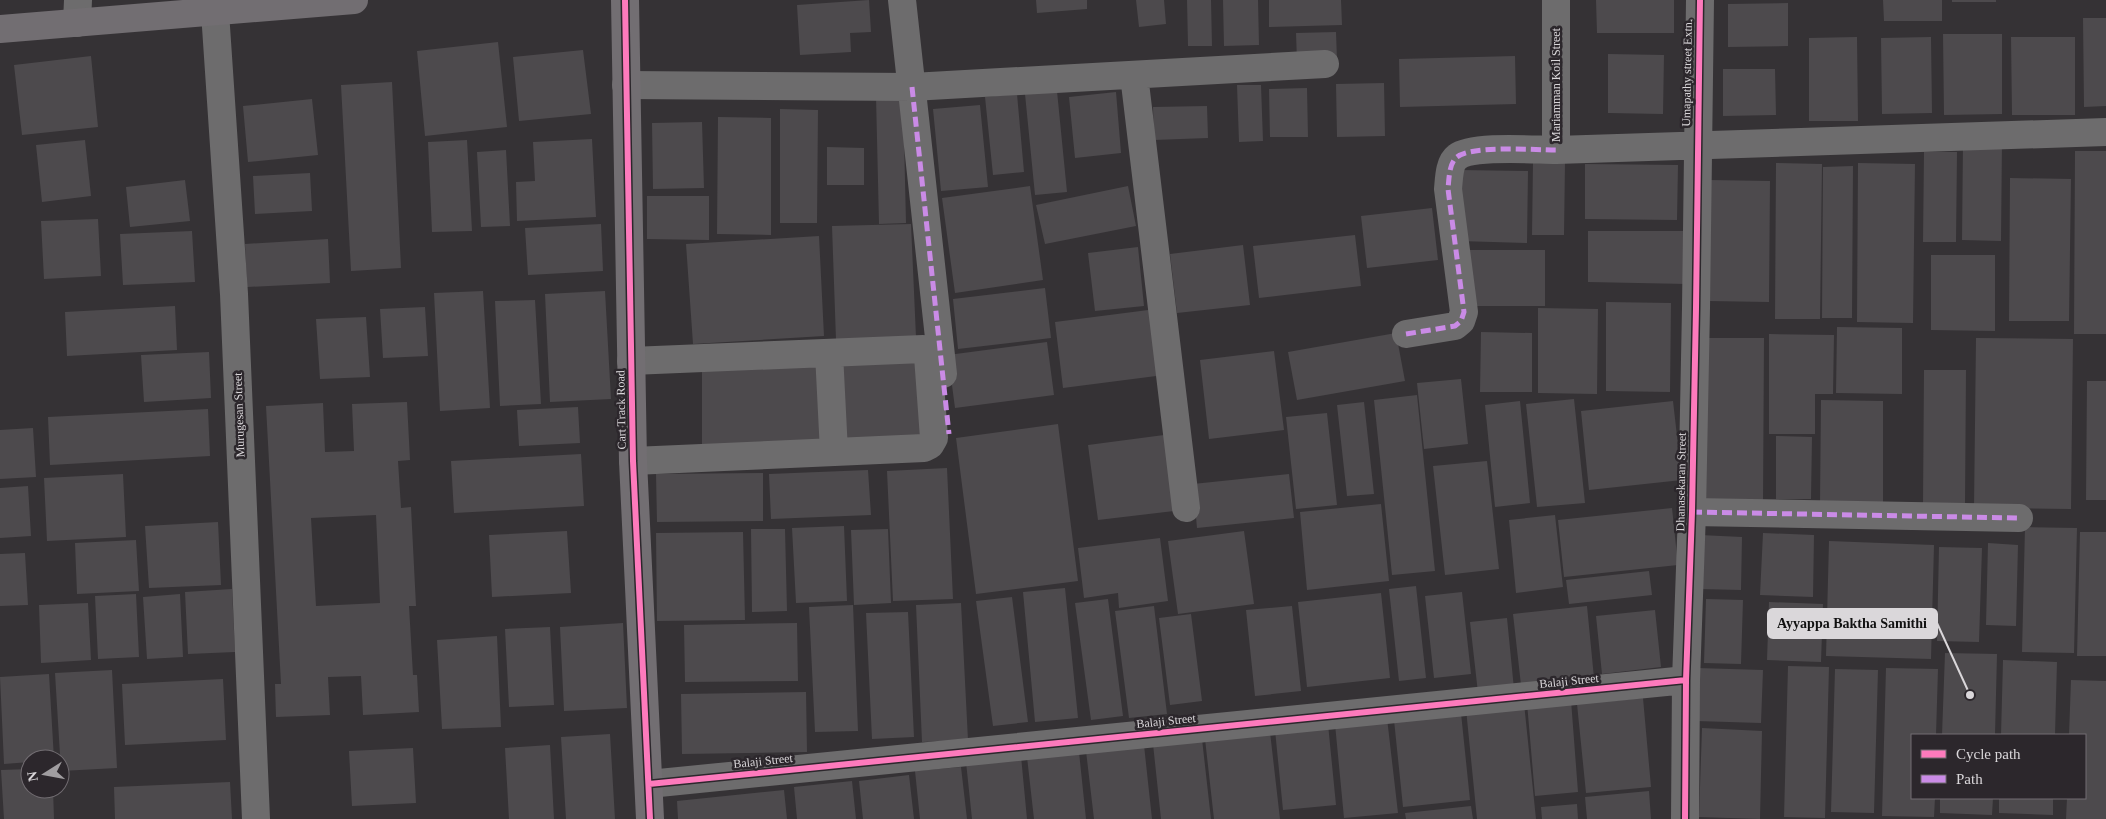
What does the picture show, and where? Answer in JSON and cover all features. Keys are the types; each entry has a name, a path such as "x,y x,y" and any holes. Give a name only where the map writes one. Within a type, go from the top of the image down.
{"street":[{"path":"0,29 77,12 215,12 354,0"},
{"name":"Cart Track Road","path":"625,0 633,461 650,819"},
{"path":"902,0 950,434"},
{"name":"Mariamman Koil Street","path":"1556,0 1556,150 2106,132"},
{"name":"Umapathy street Extn.","path":"1698,146 1700,0"},
{"name":"Murugesan Street","path":"215,12 234,294 256,819"},
{"path":"626,85 912,88 1325,64"},
{"path":"1134,75 1186,508"},
{"name":"Dhanasekaran Street","path":"1685,819 1686,680 1692,512 1698,146"},
{"path":"1406,334 1455,326 1461,321 1464,312 1448,189 1449,173 1456,158 1469,150 1556,150"},
{"path":"631,361 923,349 927,352 934,438 930,445 924,448 633,461"},
{"path":"829,353 834,452"},
{"path":"1692,512 2019,518"},
{"name":"Balaji Street","path":"649,784 1686,680"}],"building":[{"path":"869,0 871,32 850,33 851,52 800,55 797,5"},
{"path":"1036,0 1087,0 1087,9 1037,13"},
{"path":"1136,0 1164,0 1166,24 1139,27"},
{"path":"1187,0 1211,0 1212,46 1188,46"},
{"path":"1223,0 1258,0 1259,45 1224,46"},
{"path":"1269,0 1341,0 1342,25 1269,27"},
{"path":"1596,0 1674,0 1674,33 1597,33"},
{"path":"1883,0 1942,0 1942,21 1884,21"},
{"path":"1952,0 1996,0 1996,2 1952,2"},
{"path":"1788,3 1788,46 1728,47 1728,4"},
{"path":"2083,18 2106,18 2106,106 2084,107"},
{"path":"1336,32 1337,60 1297,61 1296,33"},
{"path":"1943,34 2002,34 2002,114 1944,115"},
{"path":"1857,37 1858,121 1809,121 1809,38"},
{"path":"1931,37 1932,113 1882,114 1881,38"},
{"path":"2011,37 2075,37 2075,115 2012,115"},
{"path":"498,42 507,127 425,136 417,51"},
{"path":"583,50 591,114 519,121 513,57"},
{"path":"1608,54 1664,55 1663,114 1608,113"},
{"path":"91,56 98,127 22,135 14,65"},
{"path":"1515,56 1516,104 1400,107 1399,59"},
{"path":"1723,69 1775,69 1776,115 1723,116"},
{"path":"392,82 401,268 351,271 341,85"},
{"path":"1384,83 1385,136 1337,137 1336,84"},
{"path":"1237,85 1261,85 1263,141 1239,142"},
{"path":"1307,88 1308,137 1270,137 1269,89"},
{"path":"1057,91 1067,192 1035,195 1025,94"},
{"path":"1116,92 1121,153 1075,158 1069,97"},
{"path":"1017,94 1024,172 993,175 985,97"},
{"path":"876,96 903,96 906,223 879,224"},
{"path":"312,99 318,155 248,162 243,106"},
{"path":"980,105 988,187 941,191 933,109"},
{"path":"1207,106 1208,138 1154,140 1153,107"},
{"path":"780,109 818,110 817,223 780,223"},
{"path":"718,117 771,118 771,235 717,234"},
{"path":"702,122 704,188 653,189 652,123"},
{"path":"592,139 596,217 517,221 516,182 535,181 533,142"},
{"path":"85,140 91,196 42,202 36,145"},
{"path":"467,140 472,231 432,232 428,142"},
{"path":"1963,141 2002,141 2001,241 1962,240"},
{"path":"827,147 864,148 864,185 827,185"},
{"path":"506,150 510,226 481,227 477,152"},
{"path":"2075,151 2106,151 2106,334 2074,334"},
{"path":"1924,152 1957,152 1956,242 1923,242"},
{"path":"1533,161 1565,162 1564,235 1532,235"},
{"path":"1776,163 1822,164 1820,319 1775,319"},
{"path":"1858,163 1915,164 1913,323 1857,322"},
{"path":"1585,164 1678,165 1677,220 1585,219"},
{"path":"1853,166 1852,318 1822,318 1823,167"},
{"path":"1459,170 1528,171 1527,243 1459,241"},
{"path":"310,173 312,211 255,214 253,176"},
{"path":"2010,178 2071,179 2069,321 2009,321"},
{"path":"185,180 190,221 130,227 126,187"},
{"path":"1709,180 1770,181 1769,302 1708,301"},
{"path":"1030,186 1043,280 955,293 942,198"},
{"path":"1128,186 1136,226 1045,244 1036,205"},
{"path":"647,196 709,196 709,240 647,239"},
{"path":"1432,208 1438,260 1367,268 1361,216"},
{"path":"98,219 101,276 44,279 41,221"},
{"path":"601,224 603,271 528,275 525,228"},
{"path":"911,224 916,337 836,340 832,226"},
{"path":"192,231 195,282 123,285 120,234"},
{"path":"1588,231 1687,231 1687,284 1588,282"},
{"path":"1355,235 1361,286 1259,298 1253,246"},
{"path":"819,236 824,336 693,344 686,244"},
{"path":"328,239 330,283 247,287 245,244"},
{"path":"1243,245 1250,305 1177,313 1170,254"},
{"path":"1138,247 1144,306 1095,311 1088,253"},
{"path":"1468,250 1545,250 1545,306 1468,306"},
{"path":"1931,255 1995,255 1995,331 1931,330"},
{"path":"1045,288 1051,338 958,349 953,299"},
{"path":"483,291 490,408 440,411 434,293"},
{"path":"605,291 611,399 550,402 545,294"},
{"path":"535,300 541,404 500,406 495,301"},
{"path":"1606,302 1671,303 1670,392 1606,391"},
{"path":"175,306 177,350 67,356 65,312"},
{"path":"425,307 428,356 383,358 380,309"},
{"path":"1538,308 1598,309 1597,394 1538,393"},
{"path":"1156,309 1164,375 1063,388 1055,322"},
{"path":"366,317 370,377 320,379 316,319"},
{"path":"1837,327 1902,328 1902,394 1836,393"},
{"path":"1481,332 1532,333 1532,392 1480,392"},
{"path":"1396,333 1405,381 1297,400 1288,352"},
{"path":"1769,334 1834,335 1833,394 1815,394 1815,434 1769,434"},
{"path":"1705,338 1764,338 1763,504 1703,503"},
{"path":"1976,338 2073,339 2071,509 1974,508"},
{"path":"1047,342 1054,395 955,408 948,355"},
{"path":"1274,351 1284,430 1209,439 1200,360"},
{"path":"209,352 211,398 144,402 141,355"},
{"path":"921,357 925,440 837,443 833,361"},
{"path":"825,362 826,448 702,450 702,364"},
{"path":"1924,370 1966,370 1965,505 1923,504"},
{"path":"1461,379 1468,444 1424,449 1417,383"},
{"path":"2087,381 2106,381 2106,500 2086,500"},
{"path":"1417,395 1435,571 1392,575 1374,400"},
{"path":"1574,399 1585,503 1537,507 1526,404"},
{"path":"1821,400 1883,401 1883,504 1820,503"},
{"path":"1520,401 1530,503 1495,507 1485,405"},
{"path":"1673,401 1682,480 1589,490 1581,411"},
{"path":"407,402 410,460 398,461 401,508 411,507 416,606 409,606 413,675 417,675 419,712 363,715 361,676 328,677 330,715 276,717 275,684 281,684 266,406 323,403 325,452 354,451 352,404","holes":["376,515 380,603 316,606 311,518"]},
{"path":"1364,402 1374,494 1347,496 1337,405"},
{"path":"578,407 580,443 519,446 517,410"},
{"path":"208,409 210,456 50,465 48,417"},
{"path":"1327,413 1337,505 1296,509 1286,417"},
{"path":"1058,424 1078,581 976,594 956,438"},
{"path":"33,428 36,477 0,479 0,430"},
{"path":"1164,435 1174,511 1098,520 1088,445"},
{"path":"1776,436 1812,437 1811,499 1776,499"},
{"path":"581,454 584,506 454,513 451,461"},
{"path":"1487,461 1499,569 1445,575 1433,466"},
{"path":"947,468 953,599 893,601 887,471"},
{"path":"868,470 871,515 771,519 769,474"},
{"path":"763,473 763,521 657,522 656,474"},
{"path":"123,474 126,537 47,541 44,478"},
{"path":"1289,474 1294,518 1197,528 1193,484"},
{"path":"28,486 31,536 0,538 0,488"},
{"path":"1381,504 1389,581 1307,590 1300,512"},
{"path":"1672,508 1678,565 1564,577 1558,520"},
{"path":"1555,515 1563,587 1516,593 1509,520"},
{"path":"218,522 221,585 149,588 145,526"},
{"path":"844,526 847,601 796,603 792,528"},
{"path":"2025,527 2077,528 2074,653 2022,652"},
{"path":"751,529 785,529 787,611 752,612"},
{"path":"888,529 891,603 854,605 851,530"},
{"path":"567,531 571,593 492,597 489,535"},
{"path":"1244,531 1254,604 1178,614 1168,541"},
{"path":"743,532 745,620 657,621 656,533"},
{"path":"2080,532 2106,532 2106,656 2077,656"},
{"path":"1763,533 1814,535 1813,597 1760,595"},
{"path":"1700,535 1742,537 1741,590 1699,589"},
{"path":"1160,538 1168,601 1119,608 1118,593 1084,598 1078,548"},
{"path":"136,540 139,591 77,594 75,543"},
{"path":"1829,541 1934,545 1931,659 1826,656"},
{"path":"1988,543 2018,545 2016,626 1986,625"},
{"path":"1939,547 1982,548 1979,642 1937,641"},
{"path":"25,553 28,605 0,606 0,554"},
{"path":"1649,571 1652,595 1569,604 1566,580"},
{"path":"1416,586 1426,678 1399,681 1389,589"},
{"path":"1065,588 1078,718 1035,722 1023,592"},
{"path":"232,589 235,652 188,654 185,592"},
{"path":"1462,592 1471,674 1434,678 1425,596"},
{"path":"1381,593 1390,678 1307,687 1298,602"},
{"path":"136,594 139,657 98,659 95,596"},
{"path":"180,594 183,657 147,659 143,597"},
{"path":"1012,597 1028,722 993,726 976,601"},
{"path":"1108,599 1123,716 1091,720 1075,603"},
{"path":"1706,599 1743,600 1741,664 1704,663"},
{"path":"1769,602 1823,604 1821,662 1767,660"},
{"path":"88,603 91,660 41,663 39,605"},
{"path":"961,603 968,740 922,742 916,605"},
{"path":"853,605 858,731 815,732 809,607"},
{"path":"1154,606 1167,714 1129,718 1115,611"},
{"path":"1292,606 1301,691 1255,696 1246,610"},
{"path":"1587,606 1594,678 1521,685 1513,614"},
{"path":"1655,610 1661,667 1602,674 1596,616"},
{"path":"908,612 914,737 872,739 866,613"},
{"path":"1191,614 1202,701 1170,705 1159,618"},
{"path":"1507,618 1514,689 1478,693 1470,622"},
{"path":"623,623 627,708 564,711 560,627"},
{"path":"797,623 798,681 685,682 684,625"},
{"path":"550,627 554,705 509,707 505,629"},
{"path":"497,636 501,727 442,729 437,640"},
{"path":"1945,653 1997,654 1995,734 1942,734"},
{"path":"2003,660 2057,662 2055,734 2001,734"},
{"path":"1788,666 1829,667 1825,818 1784,817"},
{"path":"1697,668 1763,670 1761,723 1696,721"},
{"path":"1886,668 1938,669 1936,734 1911,734 1911,799 1935,799 1934,817 1882,816"},
{"path":"1835,669 1878,670 1874,813 1831,812"},
{"path":"112,670 117,768 70,771 70,749 60,749 55,673"},
{"path":"49,674 53,749 20,749 20,763 4,764 0,677"},
{"path":"223,679 226,740 125,745 122,684"},
{"path":"2071,680 2106,681 2106,819 2066,819 2067,799 2086,799 2086,734 2069,734"},
{"path":"806,692 807,752 682,754 681,694"},
{"path":"1643,698 1651,787 1586,793 1577,704"},
{"path":"1571,700 1578,792 1535,796 1527,703"},
{"path":"1524,703 1536,819 1477,819 1466,709"},
{"path":"1461,713 1470,800 1403,807 1394,720"},
{"path":"1387,718 1398,813 1344,818 1335,724"},
{"path":"1328,724 1336,805 1283,810 1275,730"},
{"path":"1702,728 1762,731 1760,819 1699,817"},
{"path":"1270,732 1280,819 1214,819 1205,739"},
{"path":"610,734 615,819 566,819 561,737"},
{"path":"1202,739 1211,819 1161,819 1153,744"},
{"path":"550,745 554,819 509,819 505,748"},
{"path":"1144,745 1152,819 1094,819 1086,751"},
{"path":"413,748 416,803 352,806 349,751"},
{"path":"1079,752 1086,819 1034,819 1027,757"},
{"path":"1021,756 1027,819 972,819 966,762"},
{"path":"961,767 967,819 920,819 915,771"},
{"path":"20,769 20,799 53,799 54,819 4,819 1,770"},
{"path":"909,775 914,819 863,819 859,781"},
{"path":"852,781 856,819 797,819 794,787"},
{"path":"230,782 232,819 115,819 114,787"},
{"path":"784,790 787,819 678,819 677,801"},
{"path":"1649,791 1651,819 1587,819 1585,797"},
{"path":"1940,799 1993,799 1992,815 1940,813"},
{"path":"1999,799 2053,799 2053,815 1999,813"},
{"path":"1577,804 1578,819 1542,819 1541,807"},
{"path":"1471,806 1473,819 1406,819 1405,813"}],"marked path":[{"path":"912,87 949,434"},
{"path":"1406,334 1455,326 1461,321 1464,312 1448,189 1454,160 1465,153 1476,151 1556,150"},
{"path":"1692,512 2019,518"}],"cycle path":[{"path":"625,0 633,461 650,819"},
{"path":"1685,819 1686,680 1696,308 1700,0"},
{"path":"649,784 1686,680"}],"place":[{"name":"Ayyappa Baktha Samithi","path":"1970,695"}]}
